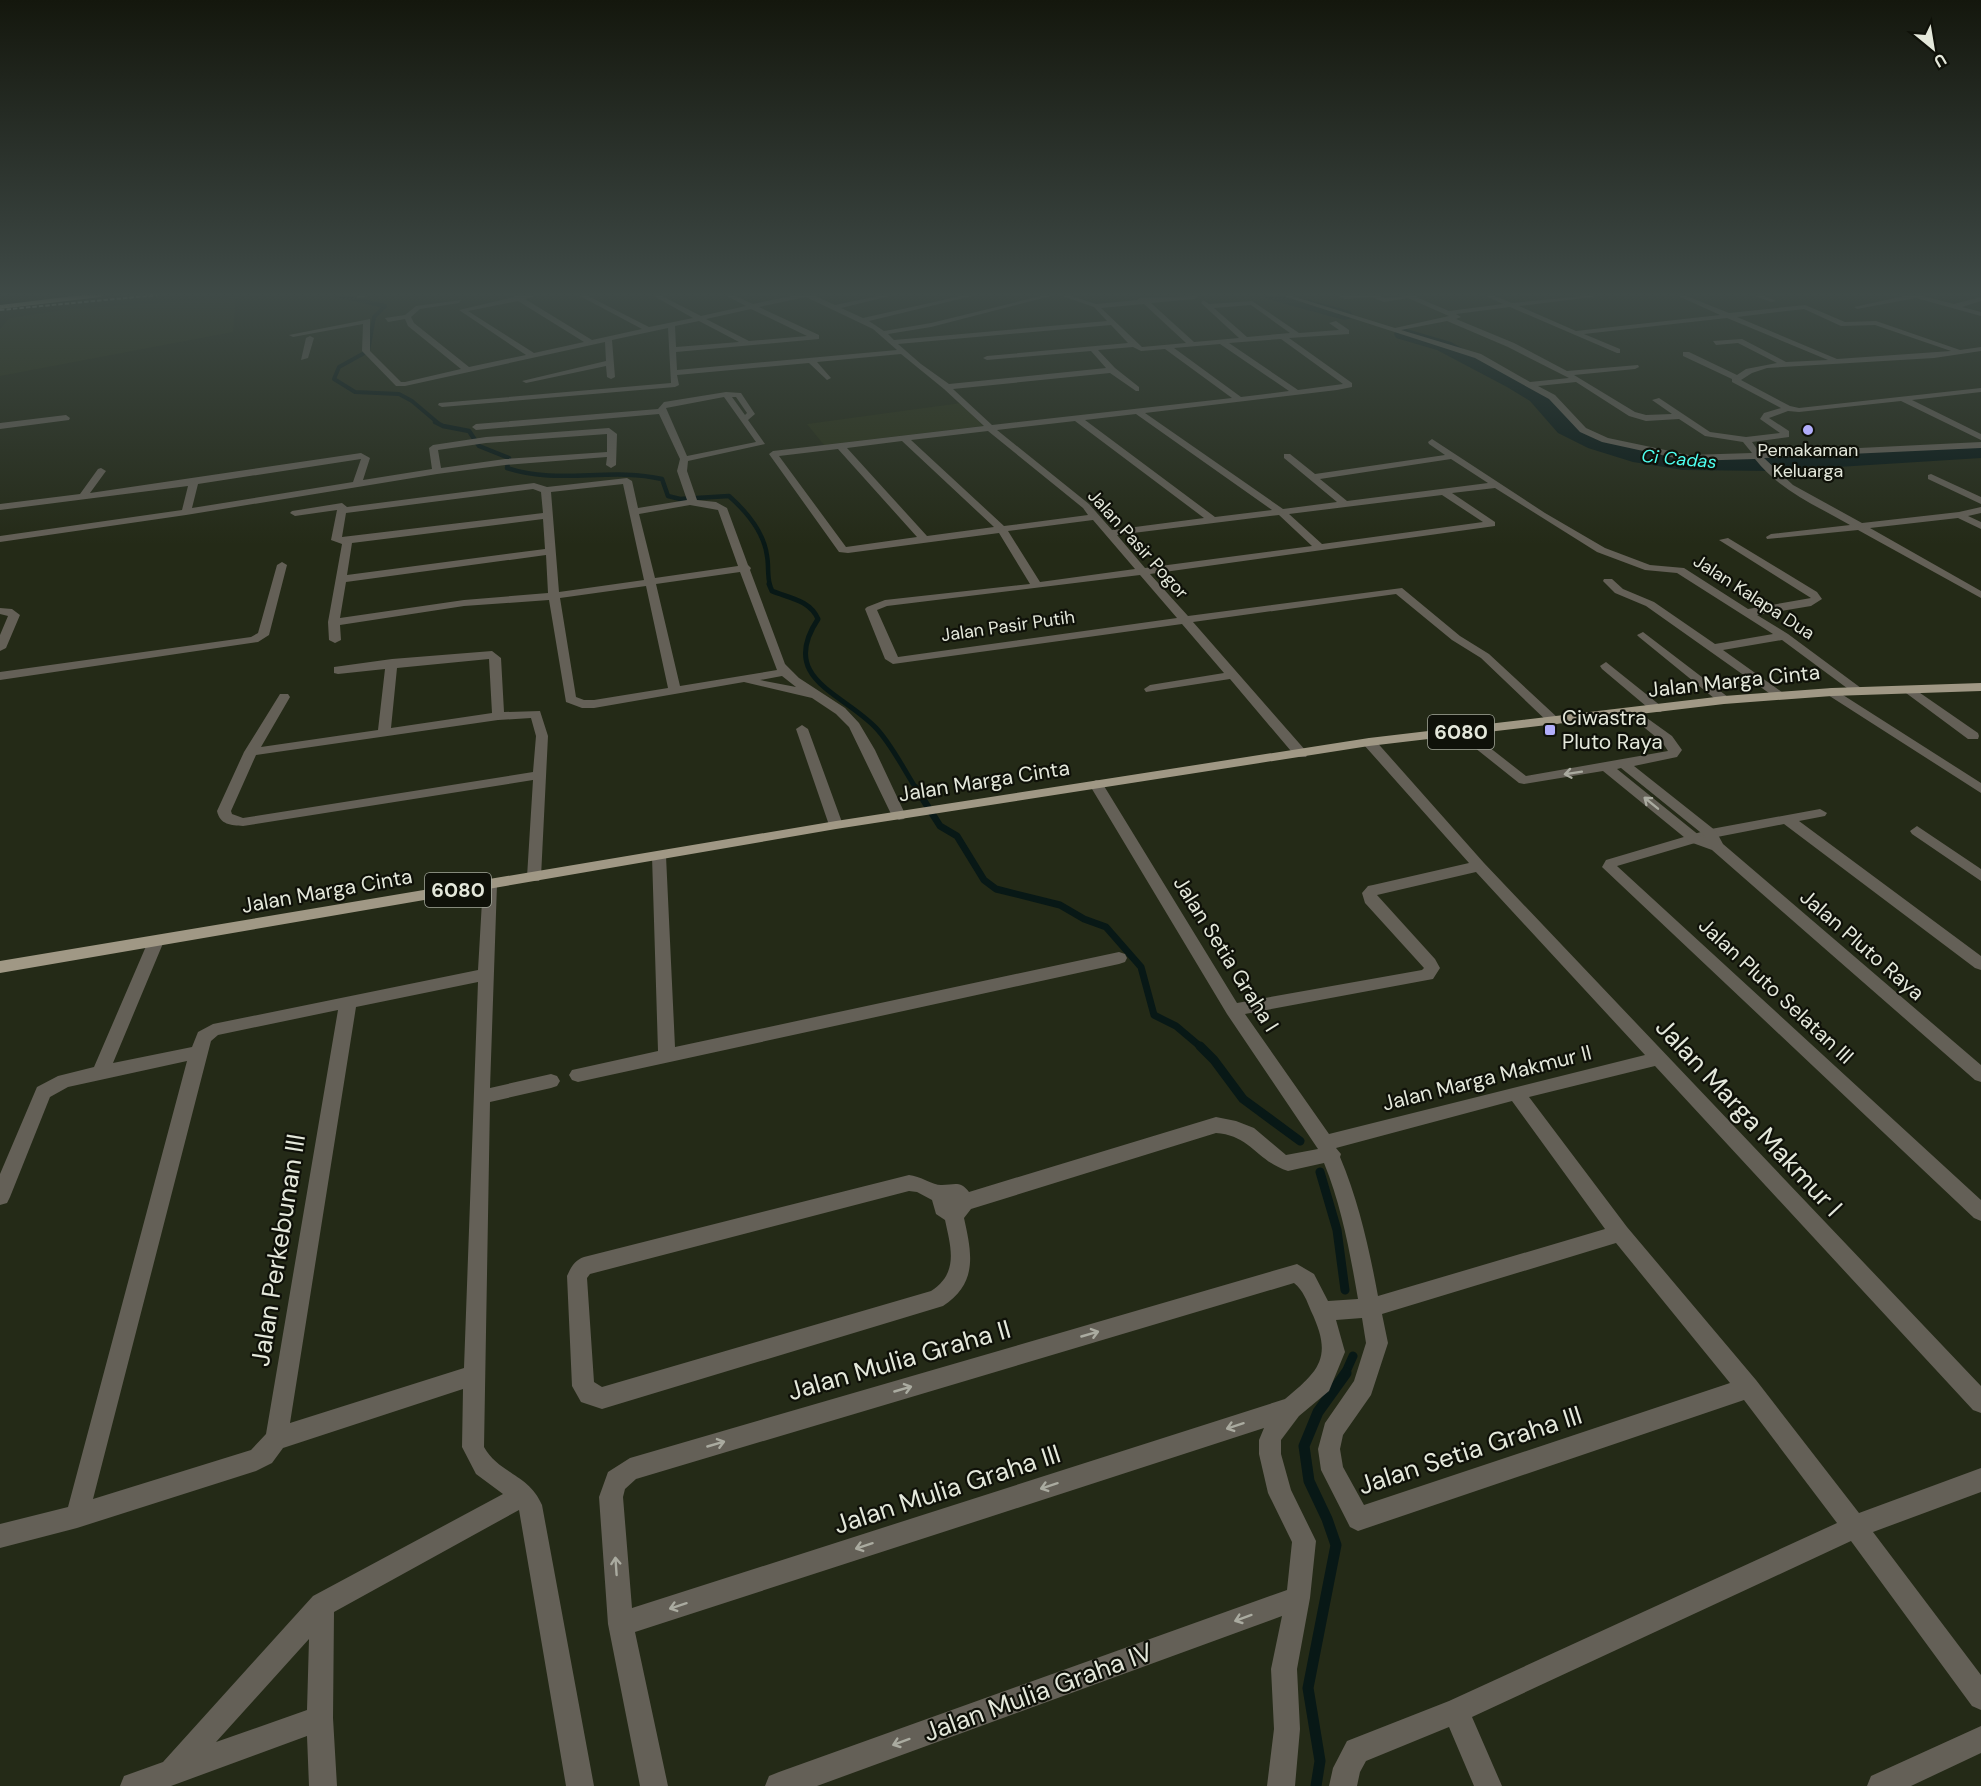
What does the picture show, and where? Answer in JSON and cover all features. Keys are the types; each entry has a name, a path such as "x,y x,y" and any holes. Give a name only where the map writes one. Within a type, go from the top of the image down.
{"main road":[{"name":"Jalan Marga Cinta","path":"0,967 836,825 1369,742 1724,700 1832,692 1981,687"}],"street":[{"path":"396,378 402,384 428,378"},
{"path":"526,381 538,378"},
{"path":"674,378 680,396"},
{"name":"Jalan Pasir Pogor","path":"936,378 990,428 1095,516 1301,754"},
{"path":"947,387 1026,378"},
{"path":"1123,378 1136,389"},
{"path":"1210,378 1240,400"},
{"path":"1274,378 1296,393"},
{"path":"1095,516 848,550 840,549 772,456 779,452 1337,388 1348,383 1342,378"},
{"path":"1520,378 1561,405 1583,430 1605,440 1689,458 1759,457 1981,445"},
{"path":"1737,378 1736,383 1788,408 1799,410 1981,390"},
{"path":"1530,384 1576,380 1641,417 1680,416"},
{"path":"442,405 675,385"},
{"path":"684,459 761,444 726,394 667,404 662,407 684,459 682,471 693,499"},
{"path":"1902,398 1981,437"},
{"path":"1656,400 1708,434 1746,440 1785,437 1786,433 1764,419 1767,415 1788,408"},
{"path":"477,427 662,411"},
{"path":"1139,412 1283,513 1320,548"},
{"path":"0,426 66,418"},
{"path":"1077,418 1213,520"},
{"path":"437,471 432,445 606,431 613,434 611,465"},
{"path":"904,438 1002,529 1037,586 1492,524 1444,492"},
{"path":"1746,440 1767,468 1801,494 1981,594"},
{"name":"Jalan Kalapa Dua","path":"1432,442 1496,485 1602,550 1649,568 1678,569 1785,636 1859,691"},
{"path":"840,445 924,539"},
{"path":"0,539 186,512 437,471 505,462 613,454"},
{"path":"0,507 194,482 361,456 366,458 357,485"},
{"path":"1287,456 1345,504"},
{"path":"1315,477 1453,456"},
{"path":"83,497 101,471"},
{"path":"1930,477 1981,501"},
{"path":"295,513 342,509 392,498 402,498 406,502 534,486 546,490 625,480 675,690"},
{"path":"186,512 194,482"},
{"path":"1110,533 1496,485"},
{"path":"546,490 554,596 570,699 582,705 594,704 784,672"},
{"path":"634,512 693,499 722,508 746,568 779,665 784,672 813,695 840,710 855,724 899,816"},
{"path":"342,509 336,540 347,541 548,515"},
{"path":"1771,537 1959,515 1981,510"},
{"path":"1959,515 1981,526"},
{"path":"1724,540 1813,594 1816,599 1811,603 1747,613"},
{"path":"335,640 334,622 347,541"},
{"path":"341,579 551,551"},
{"path":"0,676 254,640 263,635 282,565"},
{"path":"334,622 464,603 554,596 746,568"},
{"path":"1608,581 1619,591 1650,604 1780,695"},
{"name":"Jalan Pasir Putih","path":"1037,586 885,603 871,609 891,659 897,661 1184,619"},
{"path":"1184,619 1398,590 1456,638 1485,656 1554,721"},
{"path":"0,611 8,611 14,615 0,648"},
{"path":"1643,635 1724,700"},
{"path":"1715,648 1785,636"},
{"path":"338,670 492,655 495,658 498,716"},
{"path":"384,732 392,663"},
{"path":"1606,666 1657,709"},
{"path":"1150,689 1233,675"},
{"path":"745,680 813,695"},
{"path":"1910,690 1973,736"},
{"path":"1832,692 1981,789"},
{"path":"284,698 251,752 224,811 225,816 230,820 243,822 538,775"},
{"path":"1461,732 1524,780 1624,764 1672,754 1676,750 1633,712"},
{"path":"251,752 498,716 536,714 542,736 534,877"},
{"path":"802,729 836,825"},
{"name":"Jalan Marga Makmur I","path":"1369,742 1479,866 1981,1402"},
{"name":"Jalan Pluto Raya","path":"1624,764 1981,1075"},
{"name":"Jalan Pluto Raya","path":"1606,767 1695,839 1714,841"},
{"name":"Jalan Setia Graha I","path":"1096,784 1233,1010 1328,1149 1356,1233 1370,1308"},
{"path":"1714,841 1785,818 1820,813"},
{"path":"1785,818 1981,964"},
{"path":"1917,831 1981,876"},
{"name":"Jalan Pluto Selatan III","path":"1695,839 1611,863 1609,867 1981,1212"},
{"path":"659,855 667,1056"},
{"path":"1233,1010 1427,975 1432,968 1429,963 1370,899 1369,893 1372,890 1479,866"},
{"path":"490,884 481,1097 473,1447 483,1468 524,1495 530,1505 580,1786"},
{"path":"101,1072 156,941"},
{"path":"578,1075 1119,958"},
{"path":"76,1516 198,1052 204,1037 213,1030 486,974"},
{"name":"Jalan Perkebunan III","path":"276,1439 348,1003"},
{"path":"0,1197 43,1092 64,1081 198,1052"},
{"name":"Jalan Marga Makmur II","path":"953,1204 1216,1125 1235,1126 1255,1138 1275,1159 1288,1163 1516,1093 1660,1058"},
{"path":"481,1097 551,1081"},
{"path":"1516,1093 1620,1233 1748,1388 1856,1527 1981,1697"},
{"path":"909,1183 922,1186 953,1204 963,1265 959,1279 953,1288 936,1299 602,1398 588,1394 583,1386 577,1276 584,1266 909,1183"},
{"path":"1281,1786 1287,1730 1284,1669 1298,1599 1304,1541 1280,1493 1270,1454 1270,1440 1275,1428 1291,1408 1321,1383 1334,1352 1331,1334 1322,1311 1370,1308 1620,1233"},
{"name":"Jalan Mulia Graha II","path":"621,1624 611,1497 612,1486 619,1476 630,1469 1297,1273 1307,1281 1322,1311"},
{"name":"Jalan Setia Graha III","path":"1370,1308 1377,1343 1372,1362 1363,1387 1333,1431 1329,1449 1332,1470 1358,1519 1748,1388"},
{"path":"0,1536 76,1516 256,1460 264,1455 276,1439 475,1375"},
{"name":"Jalan Mulia Graha III","path":"621,1624 1291,1408"},
{"path":"1343,1786 1347,1768 1357,1751 1456,1711 1856,1527 1981,1480"},
{"path":"172,1772 322,1605 524,1495"},
{"name":"Jalan Mulia Graha IV","path":"779,1786 1298,1599"},
{"path":"322,1605 320,1718 323,1786"},
{"path":"621,1624 654,1786"},
{"path":"1456,1711 1488,1786"},
{"path":"134,1786 320,1718"},
{"path":"1881,1786 1981,1739"}],"shaded area":[{"path":"961,403 983,426 824,445 807,424"}],"waterway":[{"path":"334,378 355,392 399,394 412,401 438,423"},
{"name":"Ci Cadas","path":"1505,378 1537,397 1566,428 1596,443 1633,455 1683,463 1776,464 1981,451"},
{"path":"435,422 443,426 469,431 479,446 509,458 507,468 526,473 565,476 643,476 662,479 668,496 680,499 729,496 748,516 762,539 767,556 770,585"},
{"path":"769,584 772,591 798,600 814,613 818,619 808,639 806,656 810,671 820,683 876,728 893,750 917,790"},
{"path":"916,788 940,826 957,836 984,880 996,889 1060,905 1084,919 1106,927 1141,967 1154,1015 1176,1026 1202,1048"},
{"path":"1202,1048 1214,1060 1243,1099 1300,1141"},
{"path":"1320,1172 1337,1230 1345,1290"},
{"path":"1345,1374 1353,1356"},
{"path":"1316,1786 1320,1761 1308,1688 1336,1545 1327,1519 1309,1481 1304,1446 1318,1412 1346,1373"}],"place":[{"name":"Pemakaman Keluarga","path":"1808,430"},
{"name":"Ciwastra Pluto Raya","path":"1550,730"}]}
